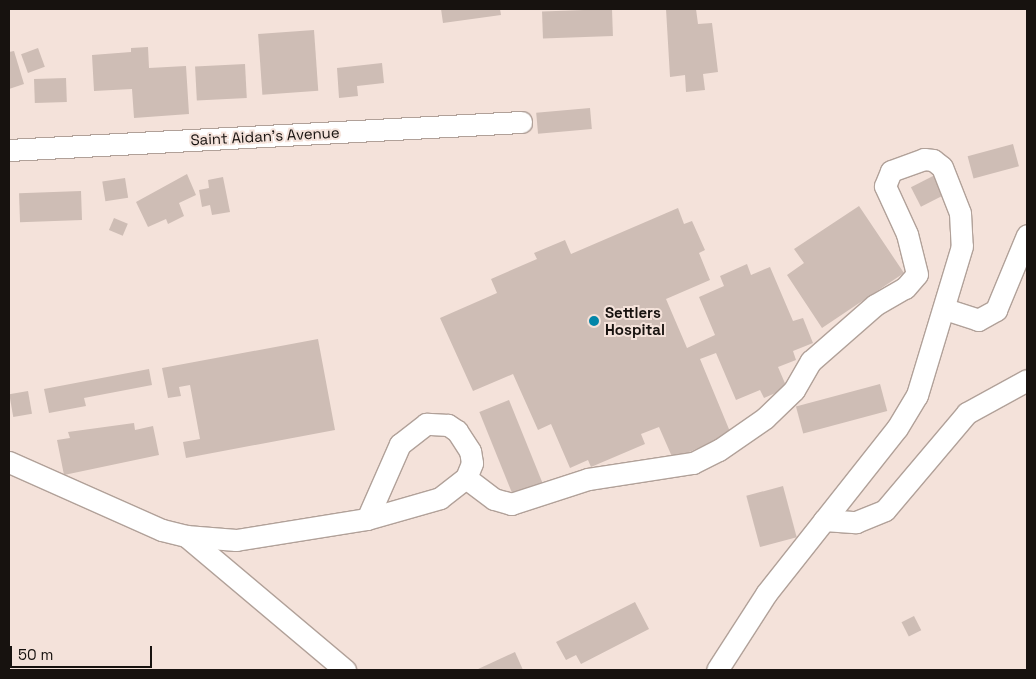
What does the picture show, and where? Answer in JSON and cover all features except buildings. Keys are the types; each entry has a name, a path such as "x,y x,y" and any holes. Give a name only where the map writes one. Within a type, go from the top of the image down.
{"street":[{"name":"Saint Aidan's Avenue","path":"9,150 521,122"},
{"path":"466,478 494,499 511,504 588,479 693,464 719,450 765,418 794,390 811,361 876,305 904,288 917,274 907,234 885,186 891,171 924,159 933,160 942,168 958,206 963,227 962,246 945,309 917,394 897,428 766,594 717,670"},
{"path":"945,309 978,320 996,310 1027,235"},
{"path":"824,520 856,522 886,510 967,413 1027,380"},
{"path":"9,462 162,530 186,536 236,540 367,518 440,498 466,478 472,463 464,440 448,425 426,424 400,444 367,518"},
{"path":"186,536 345,670"}],"place":[{"name":"Settlers Hospital","path":"594,321"}]}
